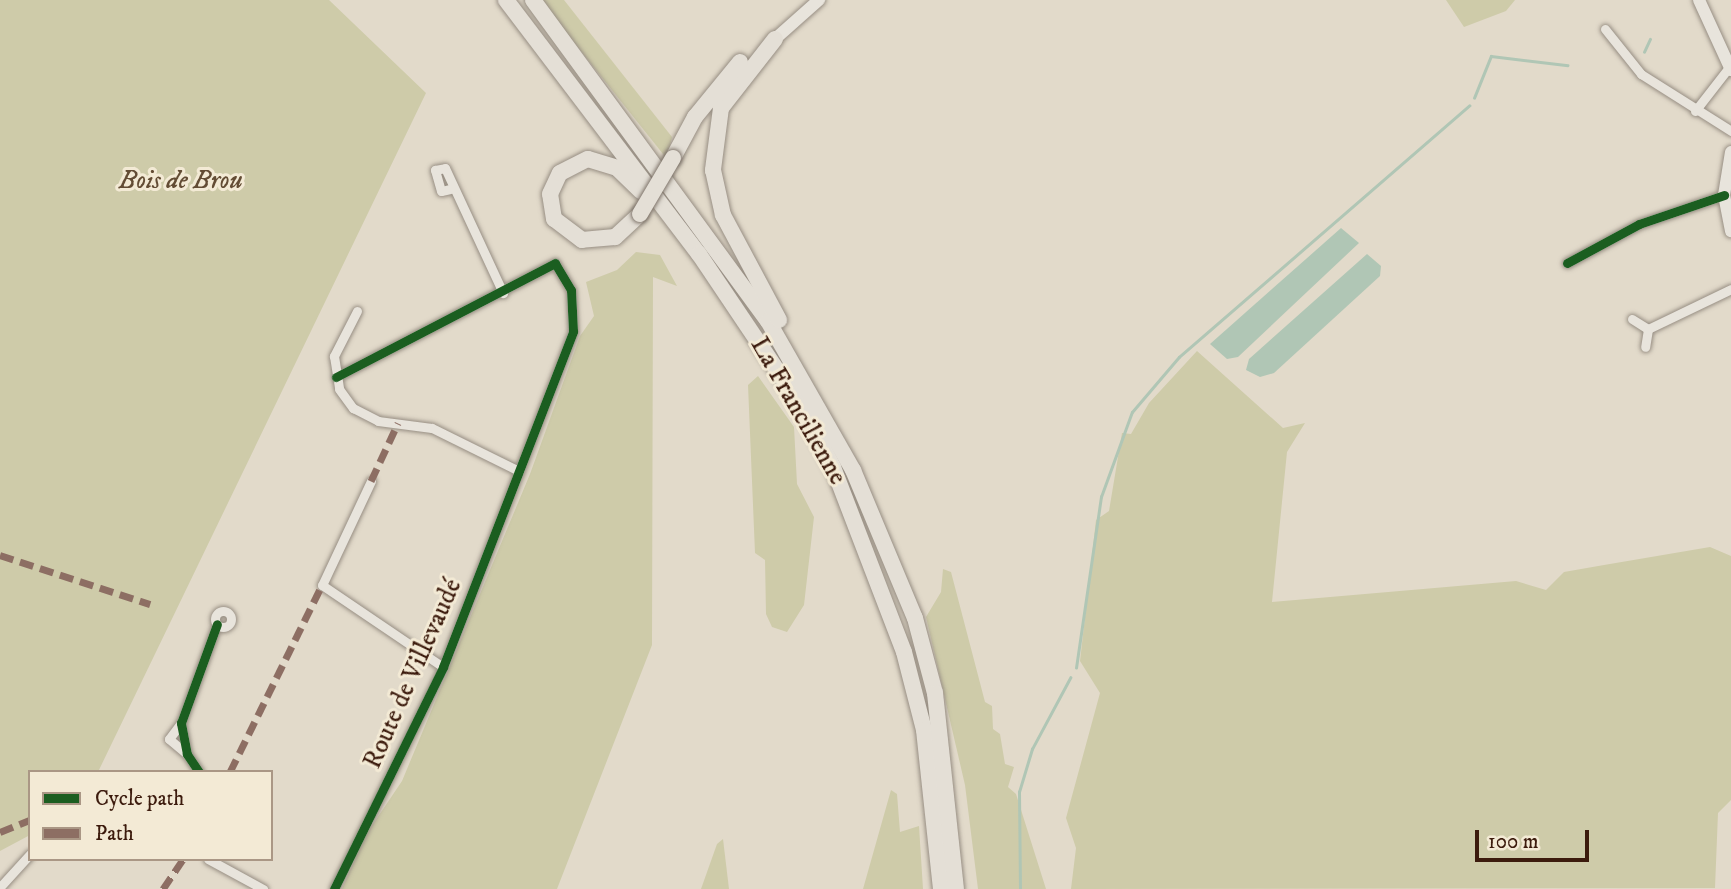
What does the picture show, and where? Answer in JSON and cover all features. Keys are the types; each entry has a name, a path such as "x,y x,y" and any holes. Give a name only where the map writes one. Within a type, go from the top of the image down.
{"highway":[{"name":"La Francilienne","path":"506,0 661,201 802,406 855,515 904,652 923,730 941,889"},
{"name":"La Francilienne","path":"533,0 753,299 802,377 853,470 915,618 947,771 956,889"},
{"path":"661,201 599,160 568,166 551,187 554,219 576,239 615,237 640,214 673,158 709,98 772,36"},
{"path":"772,36 738,79 721,108 713,170 723,215 802,362 802,377"}],"main road":[{"path":"772,36 809,0"},
{"path":"772,36 819,0"},
{"path":"1699,0 1730,68"},
{"path":"1731,152 1724,195 1731,231"}],"street":[{"path":"1605,29 1641,74 1695,111 1731,131"},
{"path":"1695,111 1730,68"},
{"path":"336,377 503,292 450,189"},
{"path":"1567,263 1639,224 1724,195"},
{"name":"Route de Villevaudé","path":"334,889 443,667 573,331 575,303 555,263 503,292"},
{"path":"1648,329 1731,289"},
{"path":"357,311 334,356 336,377 345,400 364,416 432,428 519,471"},
{"path":"1632,319 1648,329"},
{"path":"1644,348 1648,329"},
{"path":"371,481 322,584 443,667"},
{"path":"198,770 187,754 169,739 181,723 217,624"},
{"path":"0,887 28,857"},
{"path":"212,861 263,889"}],"green space":[{"name":"Bois de Brou","path":"0,0 329,0 426,93 99,770 28,770 28,836 0,851"},
{"path":"540,0 564,0 672,137 667,159"},
{"path":"1446,0 1515,0 1506,11 1464,27"},
{"path":"636,252 660,255 677,286 653,277 652,645 557,889 342,889 365,836 402,781 530,474 580,336 594,316 586,282 617,270"},
{"path":"1197,351 1283,428 1305,423 1287,452 1272,602 1516,581 1546,590 1564,572 1710,547 1731,556 1731,800 1718,813 1715,888 1071,889 1076,848 1066,818 1100,693 1080,661 1096,520 1109,511 1122,433 1131,434 1149,403"},
{"path":"758,376 794,427 797,484 814,517 804,605 787,632 772,627 766,614 765,560 755,553 748,385"},
{"path":"943,569 951,572 985,702 992,706 993,729 1000,734 1005,764 1014,767 1008,787 1016,794 1046,889 978,889 965,785 926,617 941,592"},
{"path":"891,790 897,794 900,832 919,826 923,889 863,889"},
{"path":"723,839 729,889 701,889 717,844"}],"shaded area":[{"path":"1341,228 1359,243 1238,357 1227,359 1210,344"},
{"path":"1367,254 1381,266 1380,276 1274,373 1260,377 1246,370 1249,359"}],"waterway":[{"path":"1644,52 1650,39"},
{"path":"1474,98 1491,56 1567,65"},
{"path":"1076,668 1101,497 1132,412 1179,357 1469,106"},
{"path":"1020,889 1019,792 1032,749 1070,678"}],"marked path":[{"path":"371,481 398,423"},
{"path":"0,555 150,604"},
{"path":"231,770 322,585"},
{"path":"0,832 28,821"},
{"path":"163,889 182,861"}],"cycle path":[{"path":"1567,263 1639,224 1724,195"},
{"path":"334,889 443,667 573,331 571,290 555,263 336,377"},
{"path":"198,770 187,754 181,723 217,624"}]}
